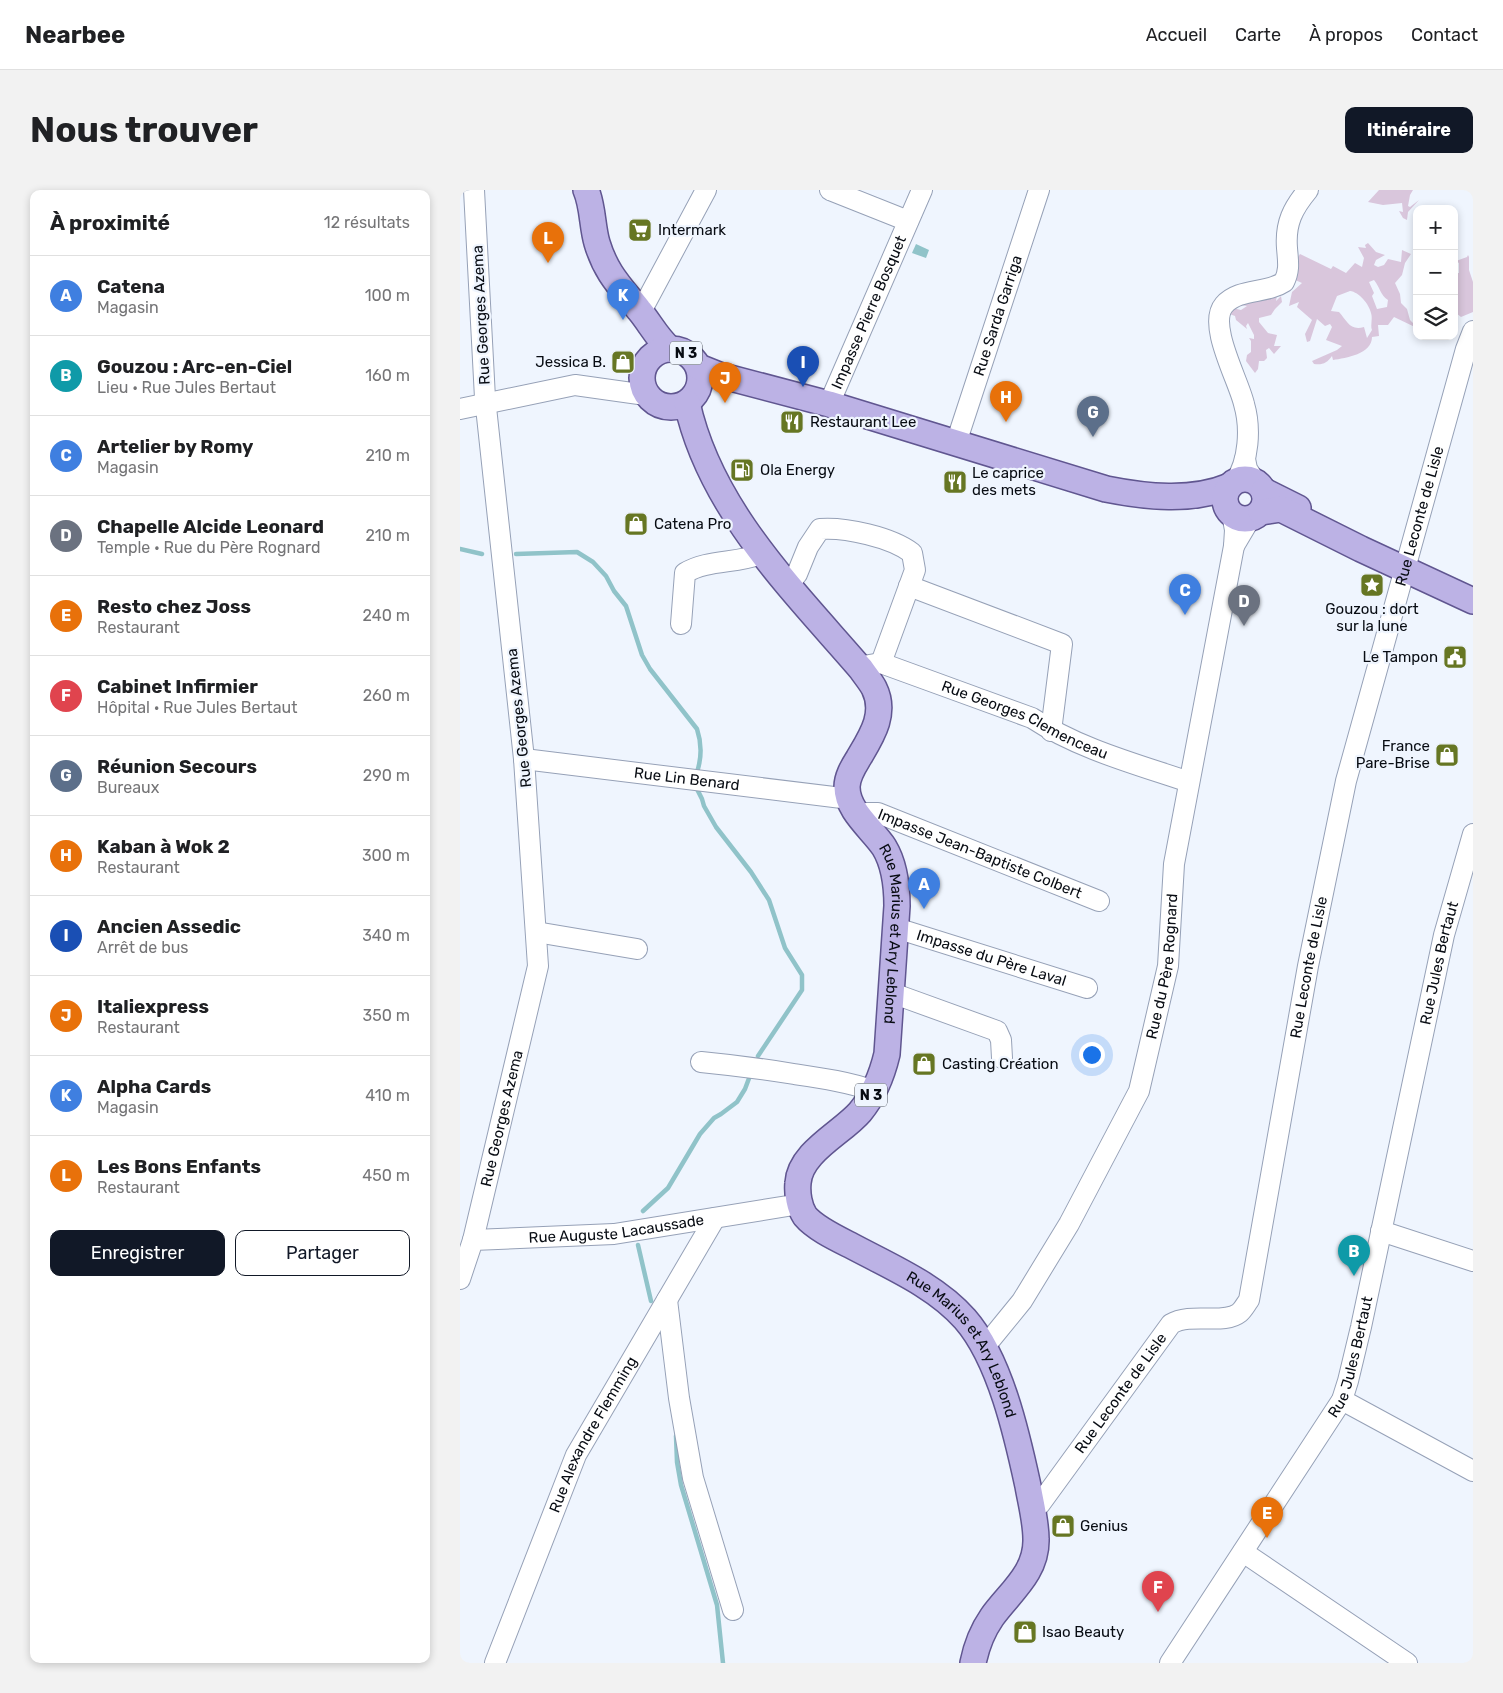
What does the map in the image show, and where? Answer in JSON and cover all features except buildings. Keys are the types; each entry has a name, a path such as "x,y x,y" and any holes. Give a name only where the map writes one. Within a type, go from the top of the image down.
{"main road":[{"name":"N 3","path":"586,190 596,241 604,266 619,287 639,309 660,345 687,353 706,374 694,397 660,395 644,367 660,345"},
{"path":"706,374 829,404 1106,489 1134,495 1203,495 1285,500 1473,606"},
{"path":"660,395 692,423 705,459 735,513 763,553 789,584 871,666 878,701 878,714 876,727 849,777 847,787 854,807"},
{"path":"1404,568 1473,601"},
{"name":"Rue Marius et Ary Leblond","path":"854,807 885,848 892,866 896,885 896,928 887,1054 874,1091 859,1113 831,1136 805,1163 798,1181 800,1204 805,1216 827,1232 942,1297 966,1319 984,1345 1009,1410 1032,1508 1036,1540 1032,1562 1021,1583 991,1618 980,1640 973,1663"}],"street":[{"name":"Rue Georges Azema","path":"473,1240 538,966 524,759 486,409 474,190"},
{"path":"639,309 645,304 706,190"},
{"name":"Impasse Pierre Bosquet","path":"830,190 908,221"},
{"name":"Impasse Pierre Bosquet","path":"829,404 922,190"},
{"name":"Rue Sarda Garriga","path":"956,443 1039,190"},
{"name":"Rue du Père Rognard","path":"984,1345 1022,1301 1064,1231 1139,1090 1168,966 1174,864 1234,546 1235,530 1244,499 1248,424 1246,410 1220,335 1219,314 1223,306 1239,295 1269,289 1284,282 1289,267 1287,245 1288,222 1296,205 1308,190"},
{"name":"Rue Leconte de Lisle","path":"1032,1508 1040,1504 1171,1324 1184,1318 1231,1317 1239,1313 1249,1300 1308,966 1346,781 1404,568 1466,349 1473,331"},
{"path":"460,420 486,409 575,385 612,391 660,395"},
{"path":"460,409 486,409"},
{"path":"789,584 797,574 808,547 820,529 833,528 880,538 905,548 912,553 915,570 871,666"},
{"path":"681,624 686,573 694,567 752,558 763,553"},
{"path":"909,586 1062,644 1051,731"},
{"name":"Rue Georges Clemenceau","path":"871,666 1032,718 1051,731 1108,755 1189,782"},
{"name":"Rue Lin Benard","path":"524,759 854,807"},
{"name":"Impasse Jean-Baptiste Colbert","path":"854,807 868,813 878,813 1099,901"},
{"name":"Rue Jules Bertaut","path":"1170,1663 1342,1400 1361,1327 1444,935 1473,834"},
{"name":"Impasse du Père Laval","path":"896,928 1087,988"},
{"path":"536,932 637,949"},
{"path":"892,993 997,1031 1001,1040 1002,1058"},
{"path":"701,1062 812,1077 861,1086 874,1091"},
{"name":"Rue Auguste Lacaussade","path":"473,1240 614,1234 800,1204"},
{"name":"Rue Alexandre Flemming","path":"495,1663 576,1455 714,1218"},
{"path":"1381,1231 1473,1261"},
{"path":"460,1279 473,1240"},
{"path":"667,1300 679,1398 693,1478 733,1610"},
{"path":"1342,1400 1473,1471"},
{"path":"1243,1552 1407,1663"}],"shaded area":[{"path":"1379,190 1413,190 1408,206 1410,207 1419,200 1408,212 1407,220 1403,218 1399,211 1403,212 1402,203 1383,205 1368,202"},
{"path":"1368,243 1376,252 1385,255 1376,260 1374,265 1378,267 1384,265 1388,259 1401,262 1402,250 1411,254 1405,263 1402,275 1395,283 1400,294 1401,303 1407,309 1413,326 1394,317 1388,325 1378,325 1379,336 1372,337 1371,343 1363,351 1333,360 1332,356 1324,363 1314,364 1312,361 1342,346 1326,340 1332,327 1330,324 1325,326 1317,319 1310,341 1307,342 1305,334 1312,320 1297,307 1299,302 1289,306 1292,292 1302,283 1293,279 1299,263 1298,257 1300,254 1331,269 1333,266 1346,273 1355,263 1362,267 1364,258 1358,247 1366,248 1365,245","holes":["1374,280 1383,296 1388,300 1387,307 1377,309 1372,296 1374,293 1369,282","1350,291 1366,302 1372,315 1372,330 1367,338 1364,327 1355,328 1339,312 1331,311 1337,296"]},
{"path":"1468,255 1469,270 1473,282 1473,312 1461,317 1458,315 1458,260"},
{"path":"1278,290 1276,301 1281,296 1282,302 1271,315 1259,318 1259,322 1268,333 1277,335 1274,346 1281,346 1274,354 1269,348 1266,350 1267,358 1264,361 1259,361 1258,369 1255,373 1246,361 1247,355 1251,352 1251,341 1249,338 1254,339 1248,323 1247,329 1236,320 1235,316 1221,311 1228,307 1241,310 1247,306 1240,305"}],"water":[{"path":"916,244 929,250 926,258 912,253"}],"waterway":[{"path":"460,549 482,554"},
{"path":"516,554 577,552 593,562 606,576 614,591 626,606 642,655 650,669 697,729 701,750 697,772"},
{"path":"697,789 716,827 751,872 769,900 785,948 802,975 802,990 758,1056"},
{"path":"643,1211 668,1188 700,1134 714,1118 737,1102 745,1089 751,1073"},
{"path":"638,1245 651,1301"},
{"path":"676,1436 677,1462 681,1485 717,1605 723,1663"}],"place":[{"name":"Intermark","path":"640,230"},
{"name":"Les Bons Enfants","path":"548,263"},
{"name":"Alpha Cards","path":"623,320"},
{"name":"Jessica B.","path":"623,362"},
{"name":"Ancien Assedic","path":"803,387"},
{"name":"Italiexpress","path":"725,403"},
{"name":"Restaurant Lee","path":"792,422"},
{"name":"Kaban à Wok 2","path":"1006,422"},
{"name":"Réunion Secours","path":"1093,437"},
{"name":"Ola Energy","path":"742,470"},
{"name":"Le caprice des mets","path":"955,482"},
{"name":"Catena Pro","path":"636,524"},
{"name":"Gouzou : dort sur la lune","path":"1372,585"},
{"name":"Artelier by Romy","path":"1185,615"},
{"name":"Chapelle Alcide Leonard","path":"1244,626"},
{"name":"Le Tampon","path":"1455,657"},
{"name":"France Pare-Brise","path":"1447,755"},
{"name":"Catena","path":"924,909"},
{"name":"Casting Création","path":"924,1064"},
{"name":"Gouzou : Arc-en-Ciel","path":"1354,1276"},
{"name":"Genius","path":"1063,1526"},
{"name":"Resto chez Joss","path":"1267,1538"},
{"name":"Cabinet Infirmier","path":"1158,1612"},
{"name":"Isao Beauty","path":"1025,1632"}]}
